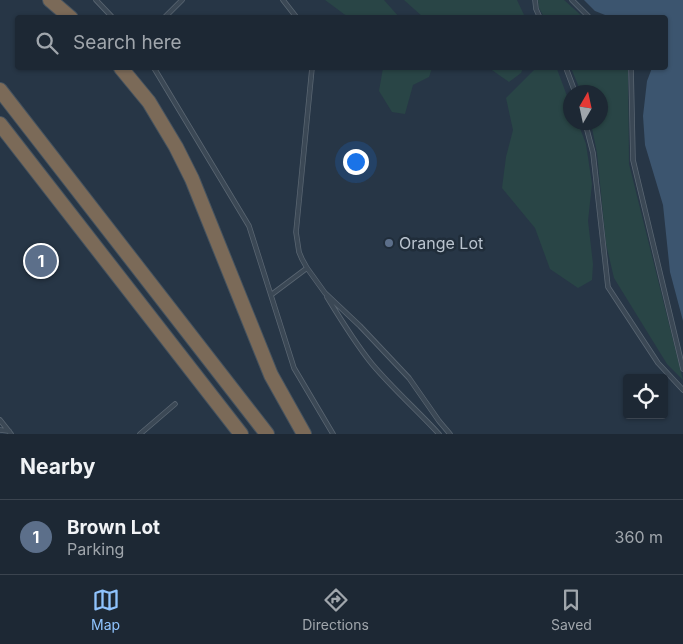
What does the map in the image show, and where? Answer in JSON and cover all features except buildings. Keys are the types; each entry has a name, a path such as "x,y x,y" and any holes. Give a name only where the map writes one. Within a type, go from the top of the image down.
{"highway":[{"path":"50,0 68,15"},
{"path":"123,70 149,102 192,179 271,375 304,434"},
{"path":"0,90 267,434"},
{"path":"0,124 241,434"}],"lane":[{"path":"96,0 110,15"},
{"path":"167,15 182,0"},
{"path":"283,0 295,15"},
{"path":"535,0 538,15"},
{"path":"572,0 587,15"},
{"path":"155,70 249,226 294,368 333,434"},
{"path":"312,70 296,232 299,252 347,331 372,364 439,434"},
{"path":"567,70 573,85"},
{"path":"631,70 634,160 683,369"},
{"path":"587,130 593,153 608,287 658,362 683,390"},
{"path":"271,295 307,268"},
{"path":"325,293 360,326 409,378 450,434"},
{"path":"140,434 174,404"},
{"path":"0,420 10,433"},
{"path":"0,430 10,433"}],"green space":[{"path":"325,0 384,0 397,15 345,15"},
{"path":"404,0 517,0 524,15 421,15"},
{"path":"538,0 564,0 581,15 543,15 539,8"},
{"path":"383,70 431,70 429,77 413,85 405,114 392,112 379,91"},
{"path":"492,70 522,70 509,82"},
{"path":"534,70 557,70 563,85 563,130 581,130 586,144 592,184 588,221 593,264 592,280 578,288 550,269 535,228 502,188 506,157 513,130 506,98"},
{"path":"572,70 628,70 629,164 683,380 667,364 614,278 606,244 597,153 592,130 608,130 608,85 578,85"}],"water":[{"path":"584,0 683,0 683,321 670,272 663,205 645,145 643,116 647,81 651,70 668,70 668,15 605,15 595,11"}],"place":[{"name":"Orange Lot","path":"389,243"},
{"name":"Brown Lot","path":"41,261"}]}
